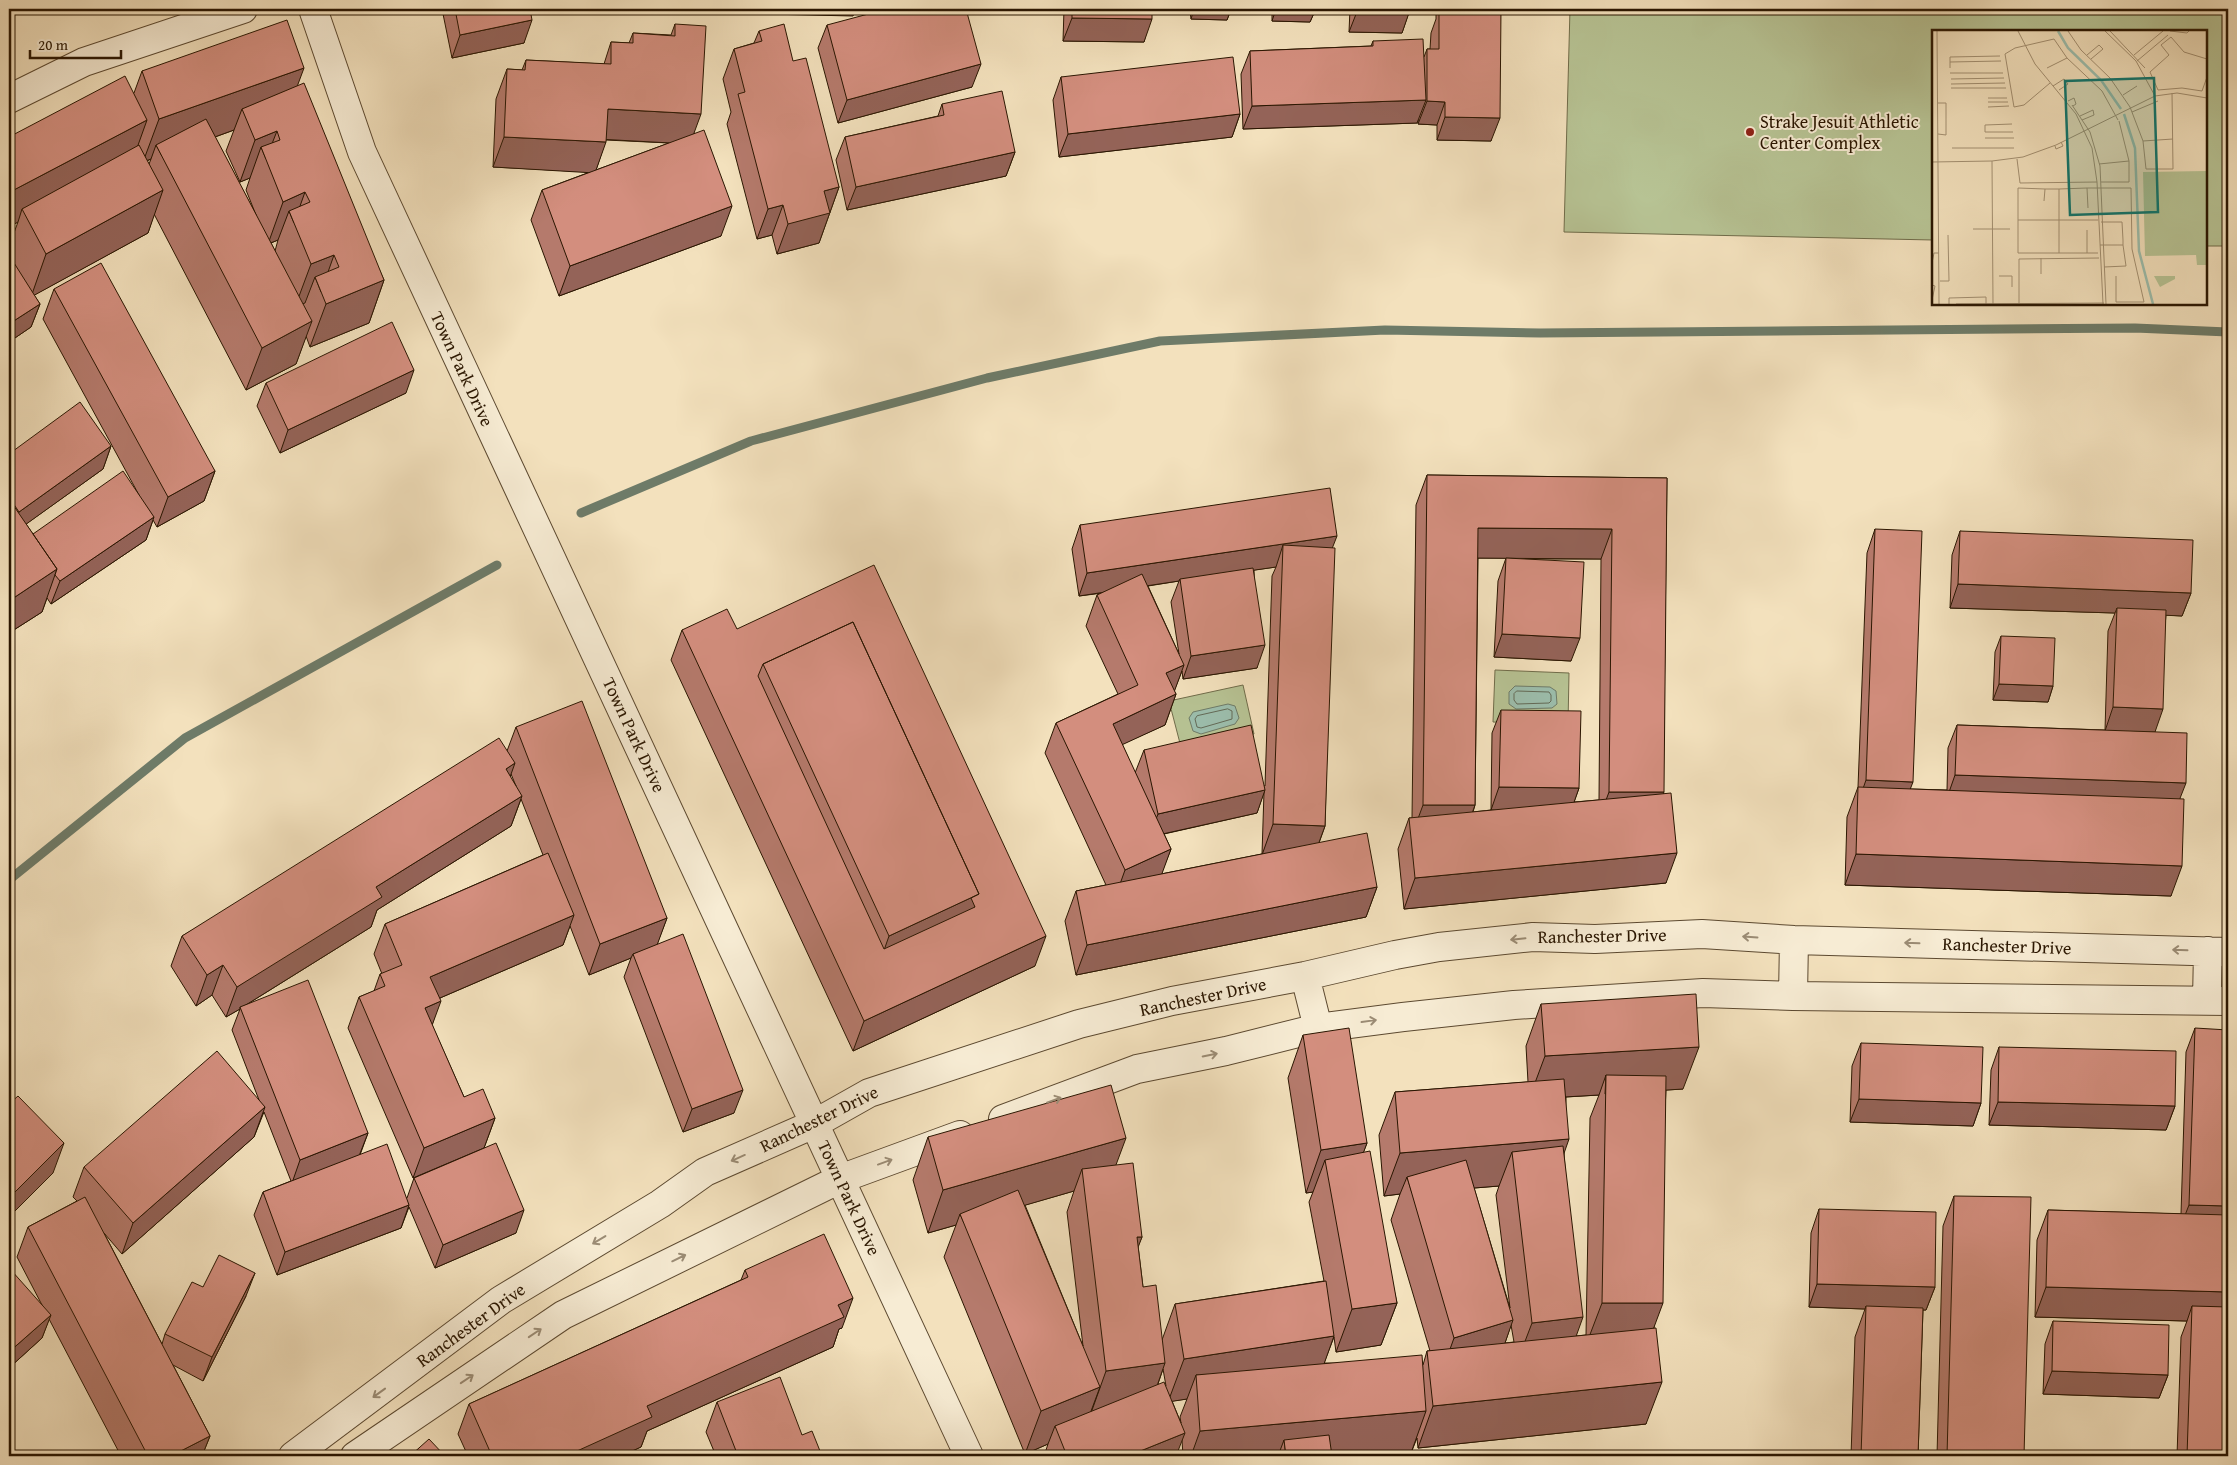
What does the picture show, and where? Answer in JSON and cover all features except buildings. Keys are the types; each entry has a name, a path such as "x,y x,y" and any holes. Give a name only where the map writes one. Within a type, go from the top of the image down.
{"street":[{"path":"9,99 84,62 243,9"},
{"name":"Town Park Drive","path":"313,9 362,152 969,1456"},
{"name":"Ranchester Drive","path":"293,1456 501,1300 660,1204 705,1172 814,1124 868,1093 1079,1024 1172,1001 1305,976 1439,947 1533,937 1595,939 1702,934 1794,940 2218,952"},
{"path":"1793,996 1794,940"},
{"path":"355,1456 563,1314 840,1179 1137,1069 1226,1051 1318,1028 1523,1004 1703,993 1793,996 2218,1000 2218,952"},
{"path":"1305,976 1318,1028"},
{"path":"408,1371 431,1403"}],"shaded area":[{"name":"Strake Jesuit Athletic Center Complex","path":"1570,9 2228,9 2228,246 2207,246 2207,30 1932,30 1932,240 1564,232"},
{"path":"1495,670 1569,673 1568,724 1493,722"},
{"path":"1243,685 1254,734 1182,751 1169,701"}],"water":[{"path":"1515,686 1550,687 1556,691 1557,704 1552,708 1516,709 1509,704 1509,692"},
{"path":"1228,704 1235,706 1239,718 1235,724 1201,734 1193,731 1189,718 1193,712"}],"waterway":[{"path":"581,513 751,441 987,378 1160,341 1385,330 1540,333 2135,328 2228,332"},
{"path":"9,880 185,738 497,565"}],"place":[{"name":"Strake Jesuit Athletic Center Complex","path":"1750,132"}]}
